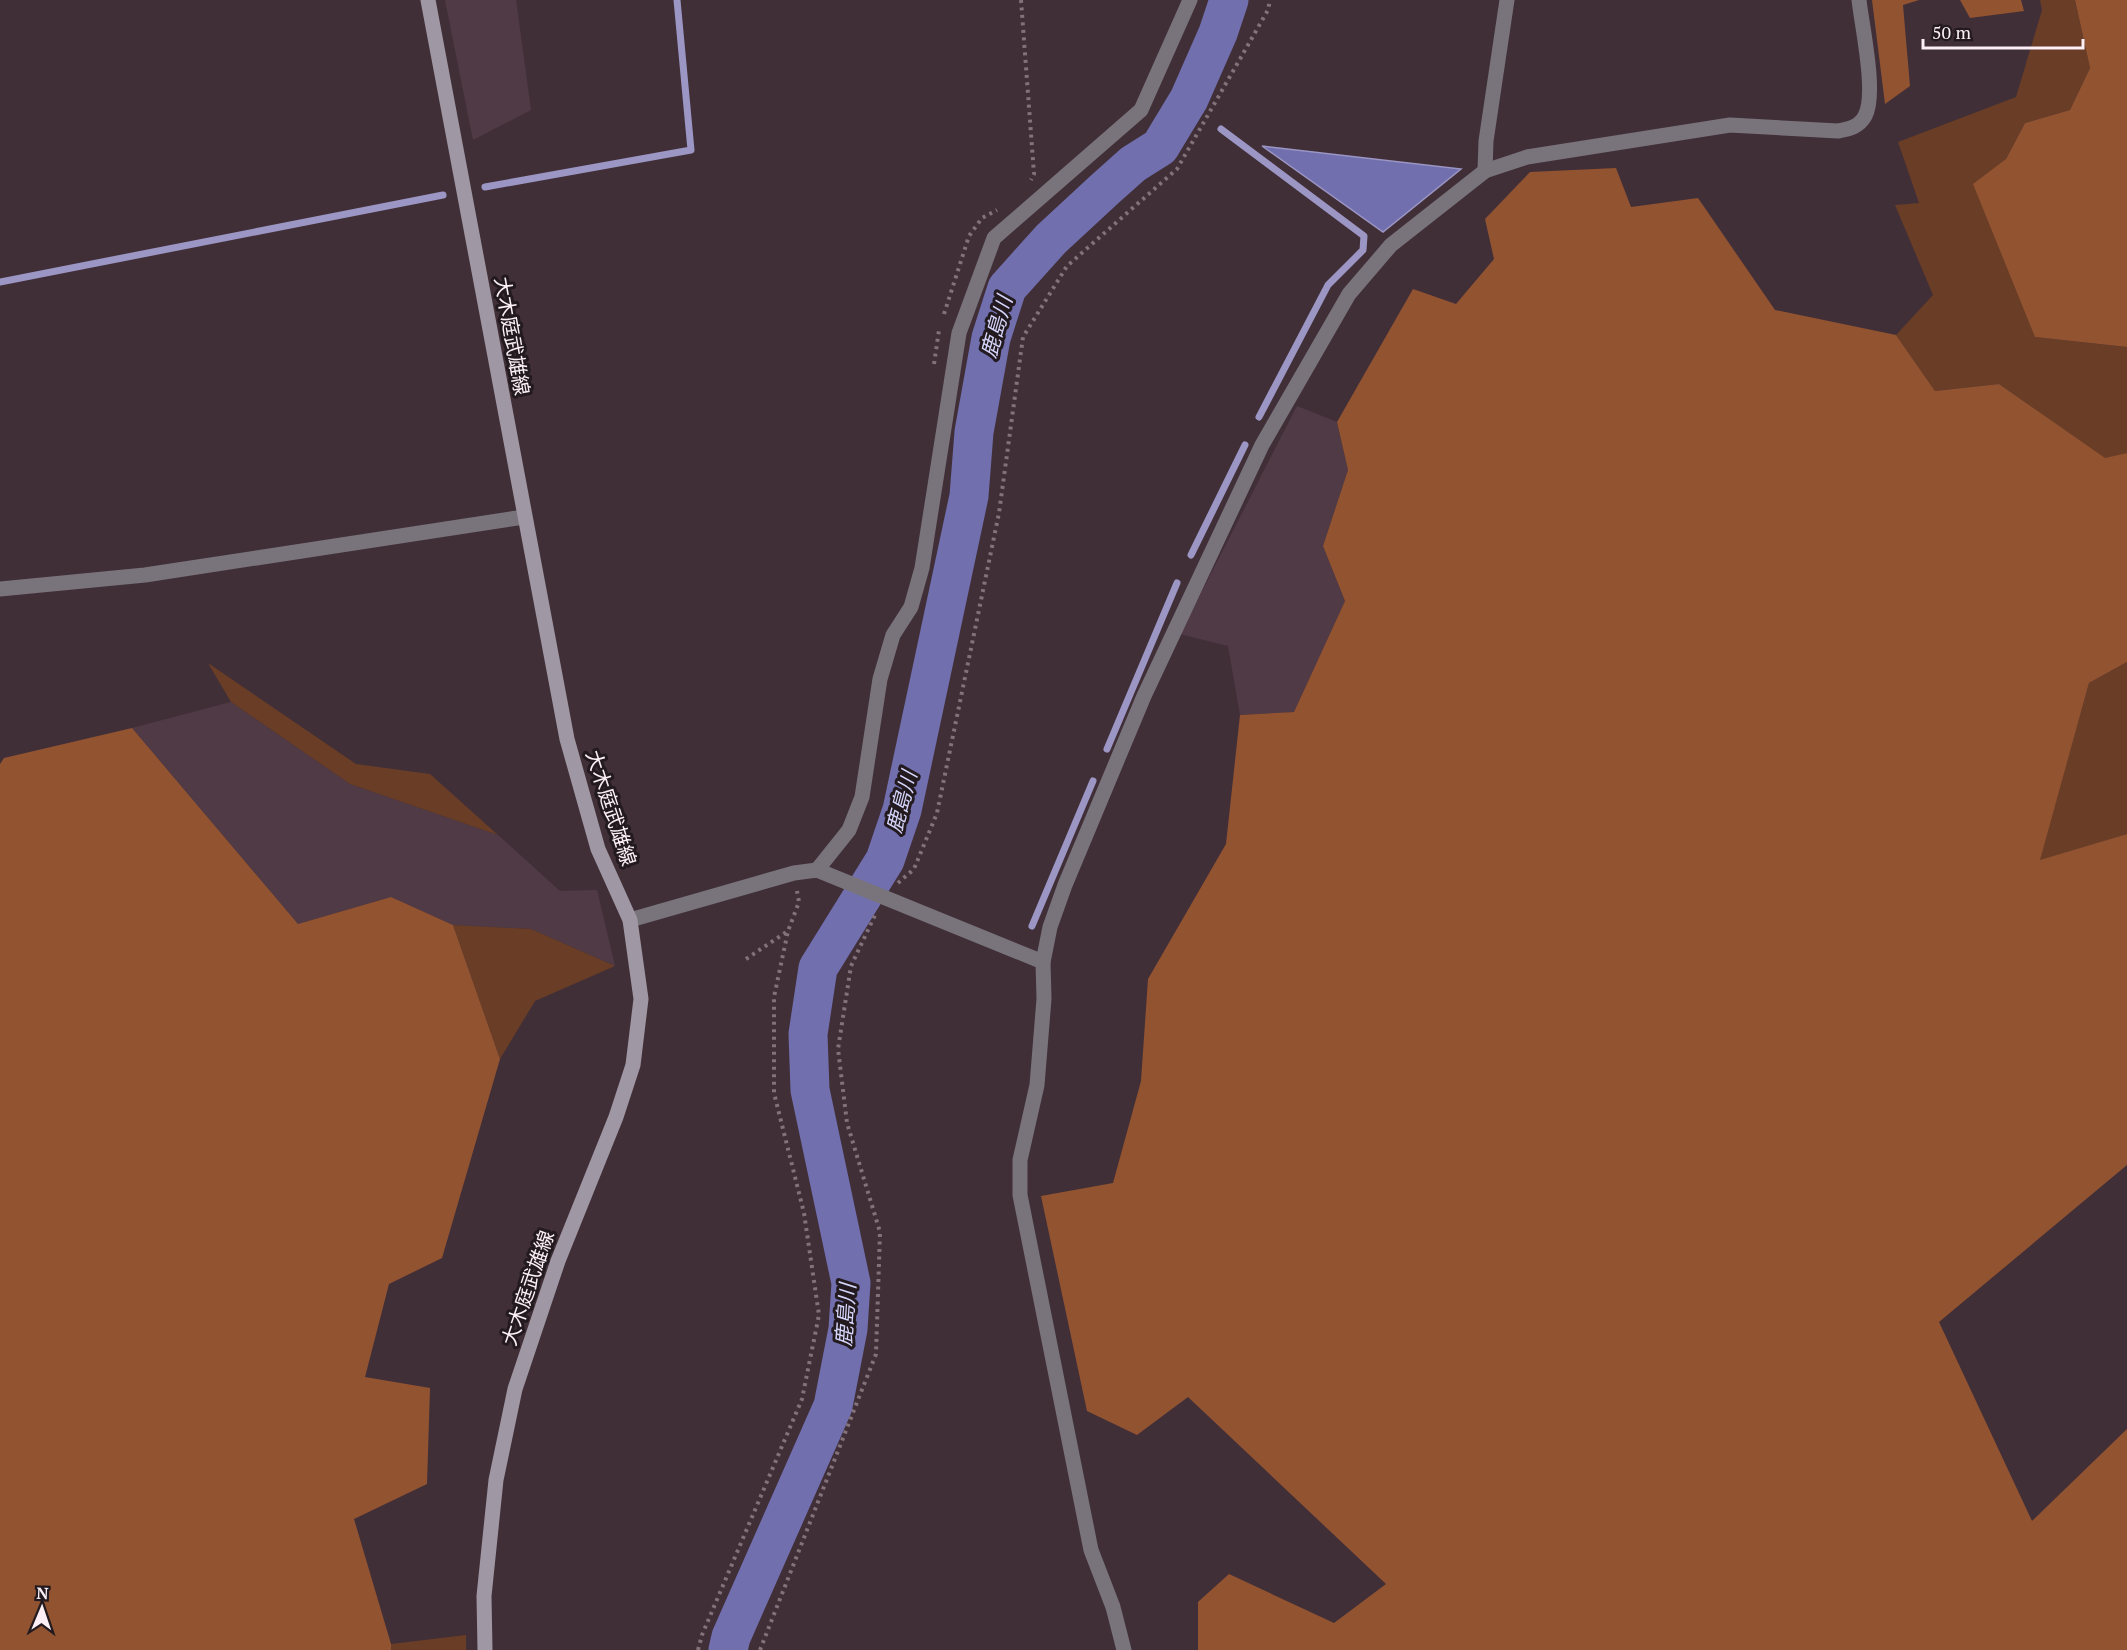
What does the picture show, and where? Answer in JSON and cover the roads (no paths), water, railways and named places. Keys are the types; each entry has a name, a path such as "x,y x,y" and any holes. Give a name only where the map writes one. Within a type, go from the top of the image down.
{"main road":[{"name":"大木庭武雄線","path":"428,0 567,739 598,849 630,920 641,999 633,1065 616,1117 558,1262 515,1389 496,1480 484,1596 484,1650"}],"street":[{"path":"823,871 849,830 862,797 880,679 893,635 911,607 922,568 959,333 994,238 1141,110 1190,0"},
{"path":"1485,171 1486,141 1507,0"},
{"path":"1124,1650 1113,1607 1091,1550 1020,1195 1020,1160 1037,1085 1044,999 1043,962 1050,927 1065,885 1144,696 1262,445 1349,294 1391,245 1485,171 1527,157 1730,125 1838,131 1853,128 1864,118 1870,92 1859,0"},
{"path":"0,589 145,575 524,517"},
{"path":"630,920 794,873 823,871 1043,962"}],"waterway":[{"path":"485,187 691,150 677,0"},
{"name":"鹿島川","path":"728,1650 731,1637 833,1406 848,1329 851,1283 810,1090 808,1034 818,968 885,860 902,810 969,496 974,432 991,338 1007,288 1051,239 1105,189 1133,164 1160,147 1189,99 1218,33 1229,0"},
{"path":"1189,99 1200,111"},
{"path":"1221,129 1364,236 1363,250 1328,285 1259,417"},
{"path":"0,282 443,195"},
{"path":"1191,555 1245,445"},
{"path":"1107,749 1177,583"},
{"path":"1032,926 1093,781"}]}
